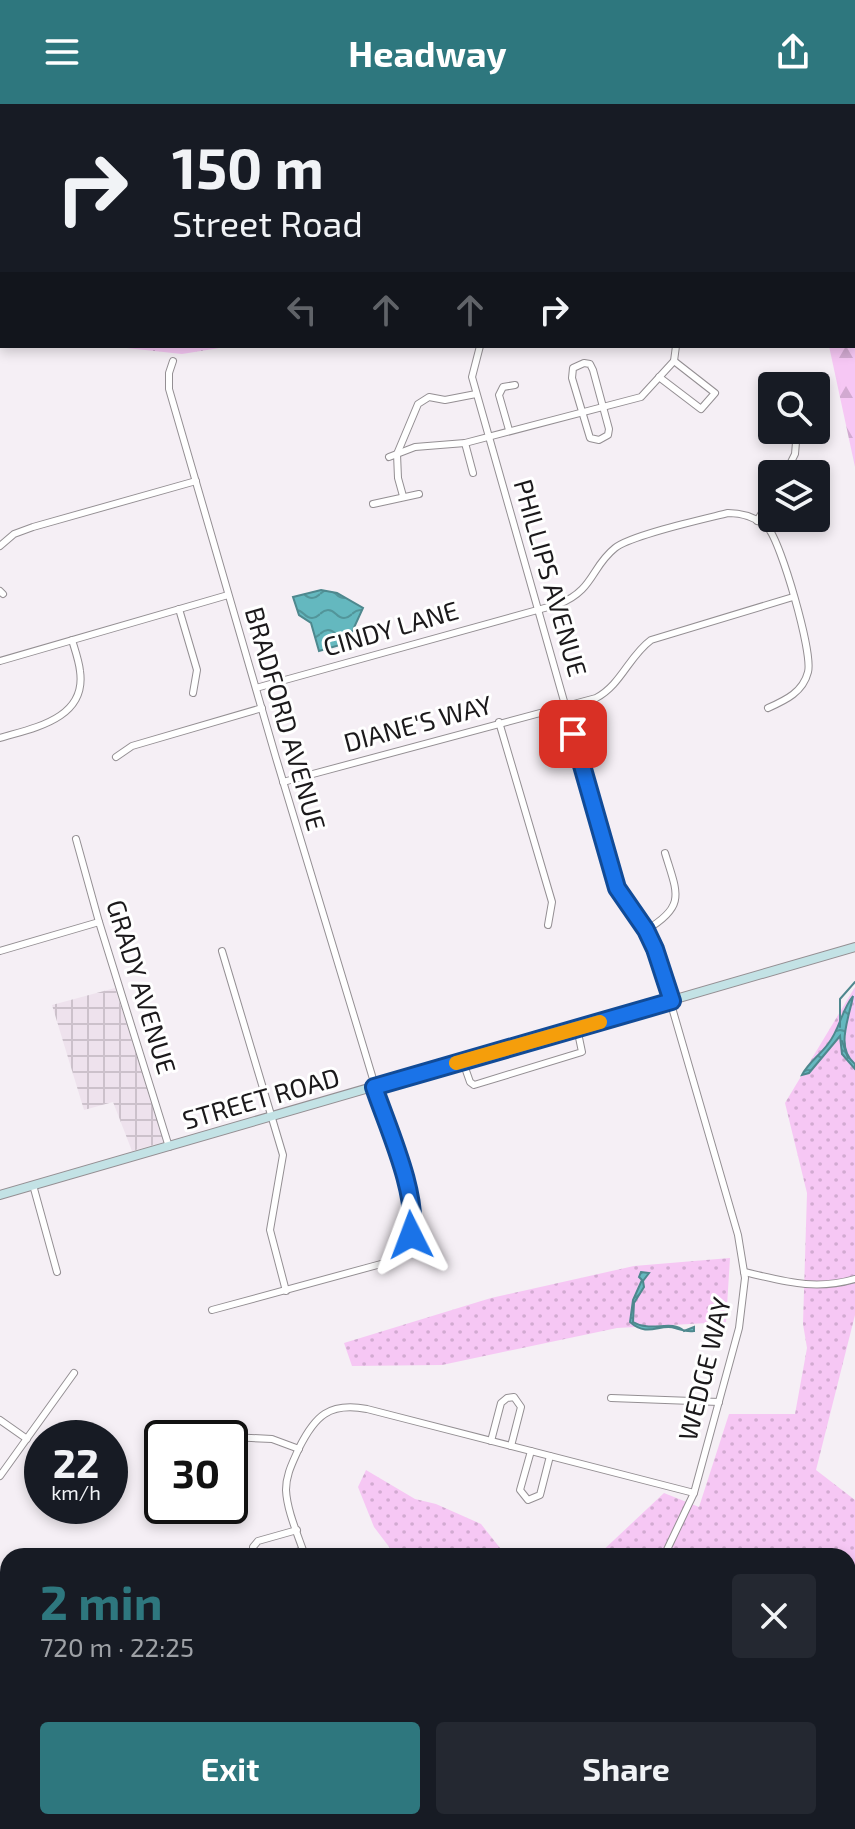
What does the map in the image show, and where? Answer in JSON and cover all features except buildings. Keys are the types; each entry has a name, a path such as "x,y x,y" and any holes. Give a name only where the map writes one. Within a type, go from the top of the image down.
{"main road":[{"name":"STREET ROAD","path":"0,1195 855,947"}],"street":[{"name":"PHILLIPS AVENUE","path":"479,348 472,377 476,394 617,888 646,930 672,1001"},
{"path":"389,457 415,447 465,443 641,397 674,361 676,348"},
{"name":"BRADFORD AVENUE","path":"173,361 169,389 374,1087 397,1152 412,1208 413,1224 408,1243 392,1261 212,1310"},
{"path":"659,377 701,409 715,393 674,361"},
{"path":"590,364 602,407 608,435 599,440 590,438 571,372 577,365 590,364"},
{"path":"509,430 499,395 503,387 515,385"},
{"path":"403,496 398,478 397,454 418,404 429,397 445,400 476,394"},
{"path":"465,443 473,473"},
{"path":"0,546 14,534 33,527 196,481"},
{"path":"373,504 419,494"},
{"name":"CINDY LANE","path":"256,688 559,604 580,593 609,554 624,543 728,513 738,513 757,521"},
{"path":"757,521 776,541 810,663 795,694 768,708"},
{"path":"0,661 228,595"},
{"name":"DIANE'S WAY","path":"283,782 596,698 606,693 651,640 793,597"},
{"path":"179,609 197,670 193,693"},
{"path":"0,738 54,721 72,704 81,676 72,640"},
{"path":"116,757 132,746 262,708"},
{"path":"499,722 552,902 548,925"},
{"name":"GRADY AVENUE","path":"76,839 169,1147"},
{"path":"646,930 670,913 675,903 673,880 665,853"},
{"path":"0,951 99,922"},
{"path":"222,951 284,1162 272,1218 271,1239 286,1291"},
{"name":"WEDGE WAY","path":"668,1548 694,1493 739,1328 744,1272 738,1235 672,1001"},
{"path":"463,1062 474,1085 582,1052 577,1028"},
{"path":"33,1185 57,1272"},
{"path":"744,1272 822,1286 855,1279"},
{"path":"41,1420 74,1373"},
{"path":"491,1441 501,1403 514,1397 521,1407 511,1446"},
{"path":"611,1398 719,1402"},
{"path":"302,1548 287,1499 287,1484 299,1449 315,1420 331,1410 348,1407 367,1409 694,1493"},
{"path":"0,1420 24,1437"},
{"path":"248,1438 272,1439 299,1449"},
{"path":"0,1476 24,1443"},
{"path":"531,1451 520,1490 528,1500 540,1495 550,1456"},
{"path":"253,1548 258,1541 297,1530"}],"shaded area":[{"path":"115,988 164,1142 132,1151 113,1102 84,1110 52,1005"}],"green space":[{"path":"126,348 220,348 182,354"},
{"path":"829,348 855,348 855,467"},
{"path":"855,987 855,1315 816,1470 855,1500 855,1548 606,1548 664,1493 699,1507 729,1414 795,1414 807,1348 803,1324 807,1193 785,1103"},
{"path":"730,1258 726,1322 617,1328 442,1365 352,1366 344,1343 491,1298 634,1266"},
{"path":"366,1470 415,1499 436,1504 481,1524 500,1548 390,1548 374,1527 358,1487"}],"water":[{"path":"321,590 337,593 363,608 347,643 319,651 311,623 299,615 293,597"},
{"path":"853,996 845,1042 855,1069 842,1054 840,1036 809,1073 802,1075 832,1038"},
{"path":"641,1272 649,1273 634,1303 633,1322 647,1326 673,1326 683,1330 669,1327 648,1330 630,1322 633,1300 642,1280 639,1277"}],"waterway":[{"path":"840,1027 840,999 855,982"},
{"path":"842,1041 848,1058"}],"slow traffic":[{"path":"456,1063 600,1022"}],"route":[{"path":"411,1235 414,1216 397,1152 374,1087 672,1001 646,930 617,888 573,734"}]}
